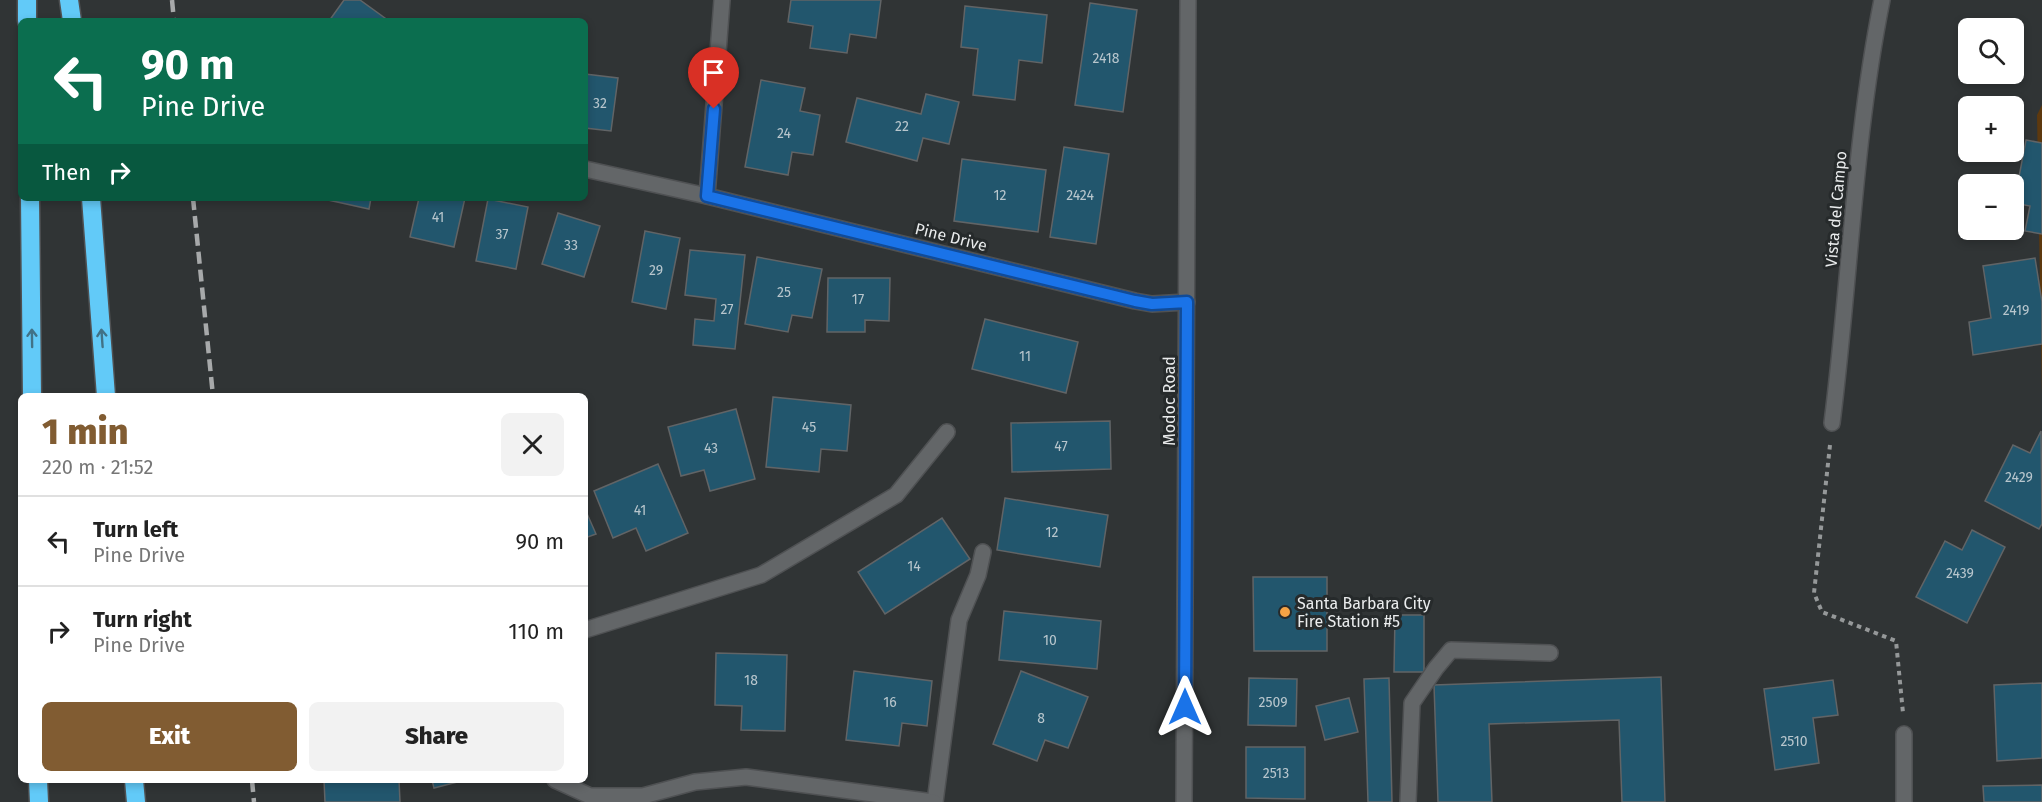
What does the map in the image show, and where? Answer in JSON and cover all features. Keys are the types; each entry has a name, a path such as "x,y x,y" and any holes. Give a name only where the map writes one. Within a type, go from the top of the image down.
{"highway":[{"path":"27,0 27,18"},
{"path":"69,0 72,18"},
{"path":"30,201 33,393"},
{"path":"91,201 106,393"},
{"path":"38,783 39,802"},
{"path":"134,783 136,802"}],"street":[{"path":"707,196 722,0"},
{"name":"Modoc Road","path":"1184,802 1188,0"},
{"name":"Vista del Campo","path":"1832,423 1842,350 1860,148 1872,49 1882,0"},
{"name":"Pine Drive","path":"588,170 707,196 1135,301 1152,304 1187,302"},
{"path":"588,629 761,575 896,495 947,432"},
{"path":"562,783 590,796 643,796 695,782 746,777 934,802 959,620 978,575 983,552"},
{"path":"1408,802 1412,703 1451,650 1550,652"},
{"path":"1904,734 1904,802"}],"path":[{"path":"1832,423 1814,593 1822,612 1896,641 1904,734"}],"shaded area":[{"path":"2042,105 2042,394 2037,115"}],"building":[{"path":"344,0 360,0 385,18 331,18"},
{"path":"791,0 881,0 876,38 850,34 847,53 810,48 813,26 788,22"},
{"path":"1090,3 1137,10 1123,112 1075,105"},
{"path":"965,6 1047,15 1042,63 1019,60 1015,100 973,95 978,49 961,47"},
{"path":"588,74 618,78 611,131 588,128"},
{"path":"761,80 805,88 800,111 820,115 813,155 792,152 788,175 745,167"},
{"path":"926,94 959,102 949,144 923,138 917,161 846,142 857,98 921,114"},
{"path":"2026,140 2042,143 2042,234 2025,231 2030,206 2024,205 2024,174 2020,174 2022,162 2024,162"},
{"path":"1064,147 1109,154 1096,244 1050,237"},
{"path":"962,159 1046,170 1038,232 954,221"},
{"path":"333,201 370,201 369,209"},
{"path":"418,201 464,201 454,247 410,237"},
{"path":"488,201 528,207 516,269 476,261"},
{"path":"558,213 600,226 584,277 542,264"},
{"path":"645,231 680,238 666,309 632,302"},
{"path":"690,250 745,255 735,349 693,345 695,319 714,321 716,299 685,295"},
{"path":"757,257 822,269 812,318 792,315 788,332 745,324"},
{"path":"2035,258 2042,302 2042,344 1973,355 1969,322 1991,318 1983,266"},
{"path":"828,278 890,278 889,321 865,320 865,332 827,332"},
{"path":"985,319 1078,342 1066,393 972,369"},
{"path":"773,397 851,405 847,451 821,449 819,472 766,467"},
{"path":"736,409 755,479 710,491 704,470 681,476 668,427"},
{"path":"1110,421 1111,469 1012,472 1011,423"},
{"path":"2041,431 2042,524 2039,529 1985,501 2013,445 2030,453"},
{"path":"658,464 688,533 646,551 636,528 613,538 594,491"},
{"path":"1005,498 1108,515 1100,567 997,550"},
{"path":"588,516 596,534 588,537"},
{"path":"942,518 970,559 885,614 858,572"},
{"path":"1972,530 2005,547 1967,623 1916,597 1945,541 1962,550"},
{"path":"1253,577 1327,577 1327,651 1254,651"},
{"path":"1004,611 1101,621 1097,669 999,660"},
{"path":"1395,615 1424,615 1424,672 1394,672"},
{"path":"716,653 787,655 785,731 741,730 742,706 715,705"},
{"path":"854,671 932,681 927,726 902,723 899,746 846,740"},
{"path":"1021,671 1088,697 1068,748 1045,740 1037,761 993,744"},
{"path":"1661,677 1665,802 1622,802 1619,720 1489,724 1492,802 1438,802 1434,685"},
{"path":"1249,678 1297,679 1296,726 1248,725"},
{"path":"1389,678 1392,802 1368,802 1364,679"},
{"path":"1833,680 1838,715 1813,718 1819,763 1775,770 1764,689"},
{"path":"2042,683 2042,758 1997,761 1994,685"},
{"path":"1349,698 1358,732 1325,740 1316,706"},
{"path":"1246,747 1305,747 1305,799 1246,798"},
{"path":"324,783 399,783 400,802 325,802"},
{"path":"433,783 453,783 434,788"},
{"path":"2042,785 2042,802 1984,802 1983,786"}],"railway":[{"path":"172,0 174,18"},
{"path":"193,201 213,393"},
{"path":"252,783 254,802"}],"place":[{"name":"Santa Barbara City Fire Station #5","path":"1285,612"}],"route":[{"path":"714,109 707,196 1135,301 1152,304 1187,302 1185,707"}]}
